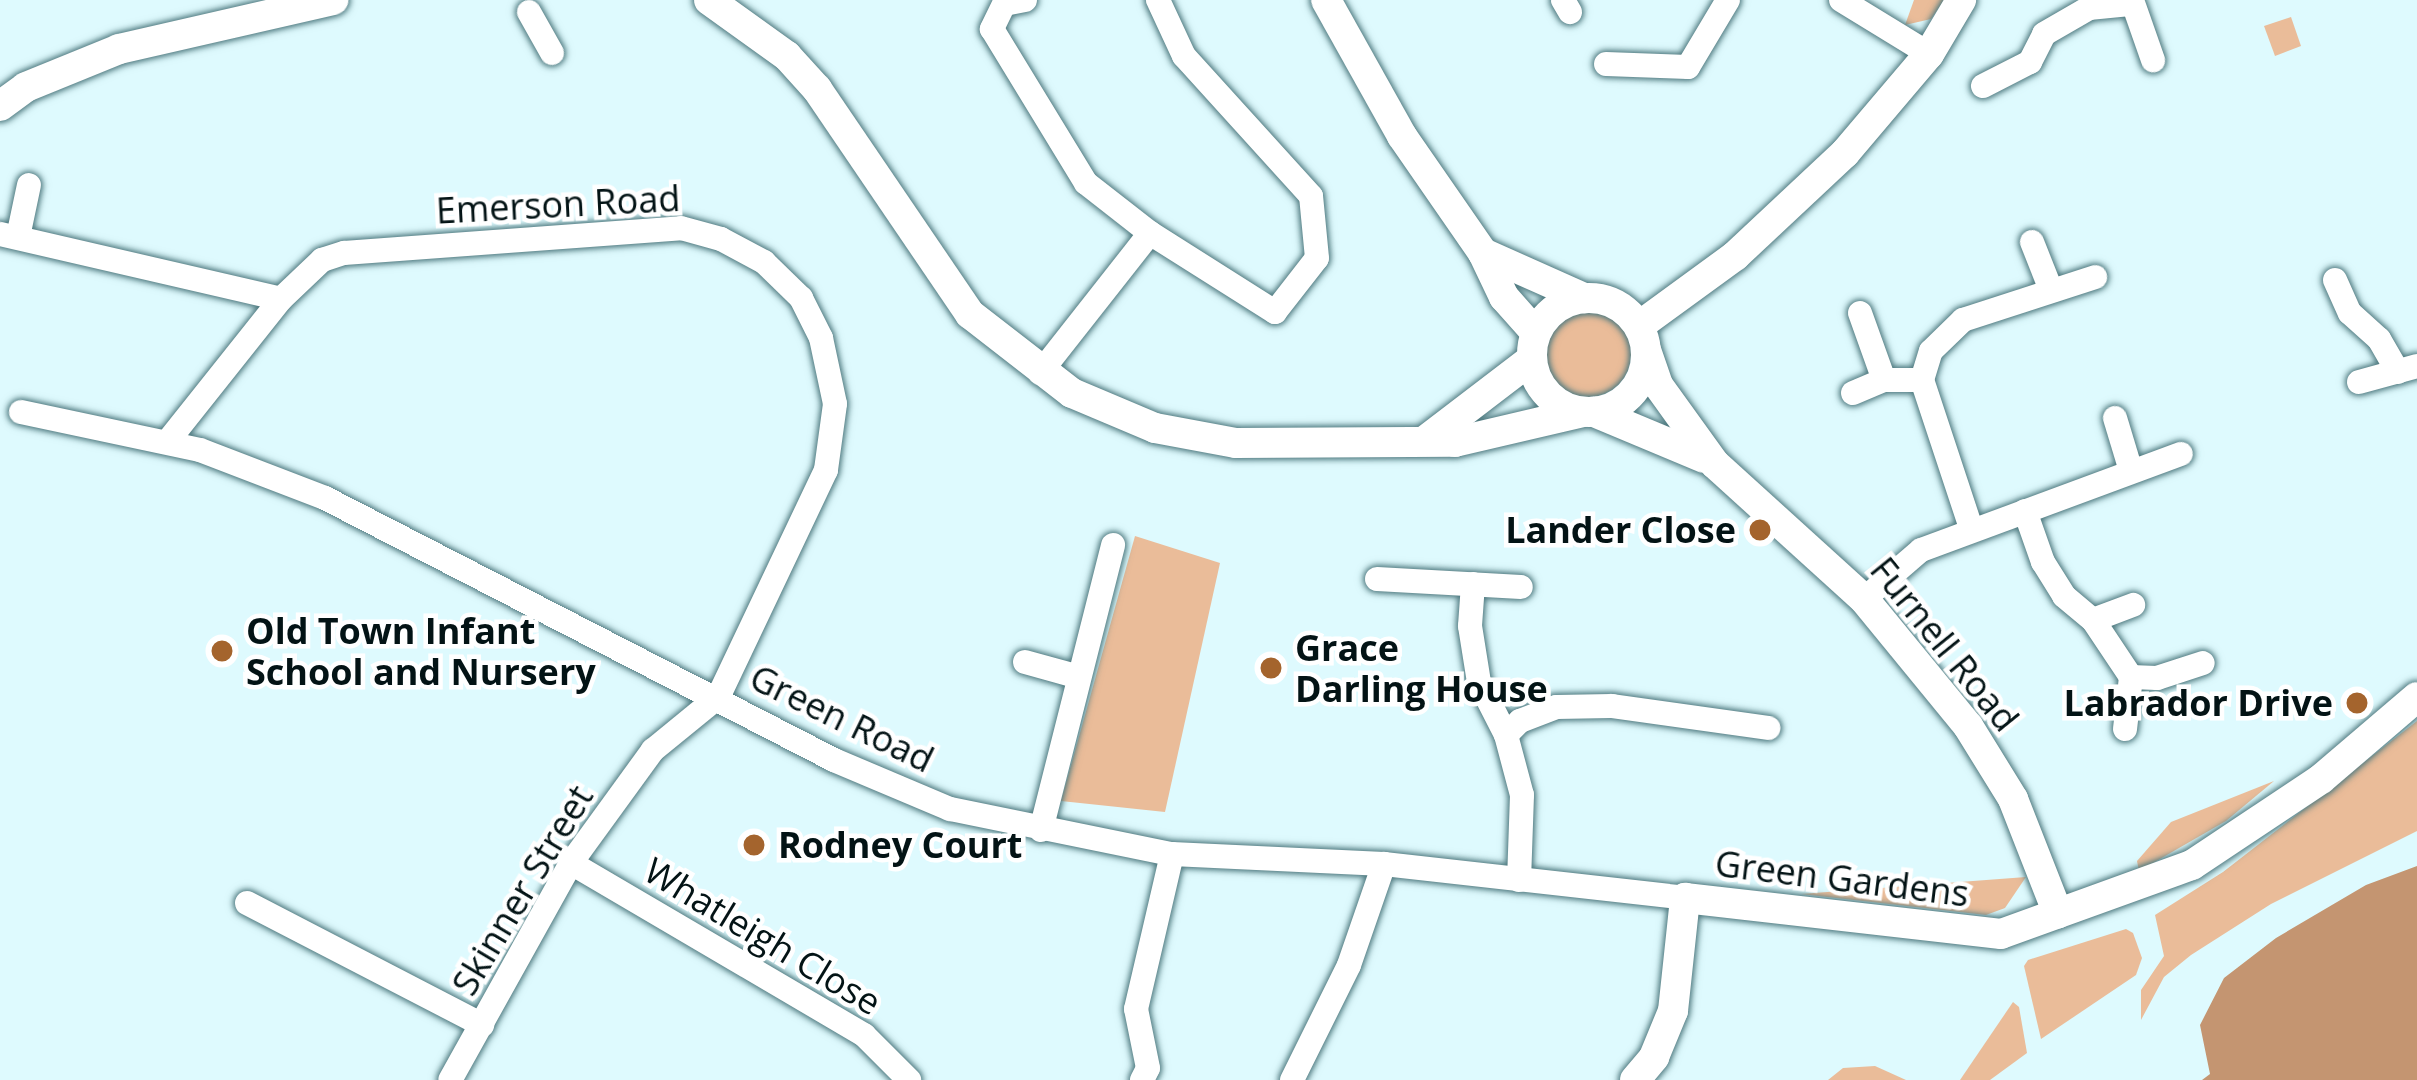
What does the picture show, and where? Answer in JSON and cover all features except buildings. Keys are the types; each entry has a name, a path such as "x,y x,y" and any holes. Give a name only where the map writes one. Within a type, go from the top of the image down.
{"street":[{"path":"0,106 26,87 119,49 333,0"},
{"path":"709,0 787,56 817,89 970,314 1040,373 1115,412 1199,439 1319,444 1455,442 1491,436 1589,412 1633,391 1642,338 1845,153 1928,54 1961,0"},
{"path":"1025,0 1004,4 992,29 1086,183 1150,233 1275,312 1317,258 1310,196 1184,56 1158,0"},
{"path":"1326,0 1402,136 1483,253 1534,346 1547,394 1589,412"},
{"path":"1606,64 1688,67 1728,0"},
{"path":"1841,0 1928,54"},
{"path":"1984,86 2030,62 2044,34 2090,8 2131,2 2153,60"},
{"path":"529,12 552,53"},
{"path":"29,185 9,236 281,299"},
{"name":"Emerson Road","path":"168,441 281,299 322,260 344,253 664,228 698,232 742,249 790,286 830,361 835,404 831,450 818,495 718,697"},
{"path":"1040,373 1150,233"},
{"path":"2032,242 2051,290"},
{"path":"1483,253 1584,298 1616,304 1642,338"},
{"path":"1972,528 1922,380 1931,351 1950,328 2095,277"},
{"path":"2335,280 2350,313 2408,369 2359,382"},
{"path":"1426,440 1534,346 1554,310 1584,298"},
{"path":"1860,314 1884,380"},
{"name":"Furnell Road","path":"1642,338 1658,385 1714,464 1864,599 1956,710 2013,799 2058,914"},
{"path":"1852,393 1884,380 1922,380"},
{"name":"Green Road","path":"21,412 200,450 325,498 834,760 950,809 1172,854 1384,865 1685,898"},
{"name":"Furnell Road","path":"1589,412 1714,464"},
{"path":"2115,418 2131,471"},
{"path":"1864,599 1921,550 2182,454"},
{"path":"2025,511 2043,562 2064,596 2092,620 2131,676 2125,729"},
{"path":"1041,830 1076,676 1113,545"},
{"path":"1377,579 1521,587"},
{"path":"1473,584 1471,626 1479,682 1506,735 1522,795 1519,880"},
{"path":"2092,620 2133,605"},
{"path":"1025,662 1076,676"},
{"path":"2131,676 2157,678 2203,664"},
{"name":"Skinner Street","path":"450,1080 571,863 652,750 718,697"},
{"path":"2058,914 2192,865 2321,779 2417,697"},
{"path":"1506,735 1520,722 1556,707 1593,706 1768,728"},
{"path":"1142,1080 1148,1068 1136,1009 1172,854"},
{"name":"Whatleigh Close","path":"571,863 864,1035 909,1080"},
{"path":"1292,1080 1349,965 1384,865"},
{"path":"1634,1080 1654,1057 1672,1011 1685,898"},
{"name":"Green Gardens","path":"1685,898 1981,934 2002,934 2058,914"},
{"path":"248,903 482,1025"}],"shaded area":[{"path":"1914,0 1944,0 1931,19 1905,25"},
{"path":"2291,17 2301,46 2275,56 2264,26"},
{"path":"1588,311 1604,314 1618,324 1628,338 1628,370 1618,384 1604,394 1588,397 1572,394 1558,384 1548,370 1545,354 1548,338 1558,324 1572,314"},
{"path":"1135,536 1220,563 1165,812 1061,801"},
{"path":"2417,721 2417,831 2271,904 2191,955 2164,977 2141,1020 2141,990 2164,956 2155,915 2223,872"},
{"path":"2274,781 2226,821 2139,871 2137,861 2171,822"},
{"path":"2417,866 2417,1080 2202,1080 2210,1074 2200,1025 2224,978 2276,938 2366,885"},
{"path":"2026,877 2005,908 1986,915 1801,894"},
{"path":"2126,929 2133,933 2142,958 2136,975 2041,1039 2024,966 2028,960"},
{"path":"2013,1002 2019,1007 2027,1053 1990,1080 1960,1080"},
{"path":"1875,1066 1906,1080 1828,1080 1843,1068"}],"place":[{"name":"Lander Close","path":"1760,530"},
{"name":"Old Town Infant School and Nursery","path":"222,651"},
{"name":"Grace Darling House","path":"1271,668"},
{"name":"Labrador Drive","path":"2357,703"},
{"name":"Rodney Court","path":"754,845"}]}
